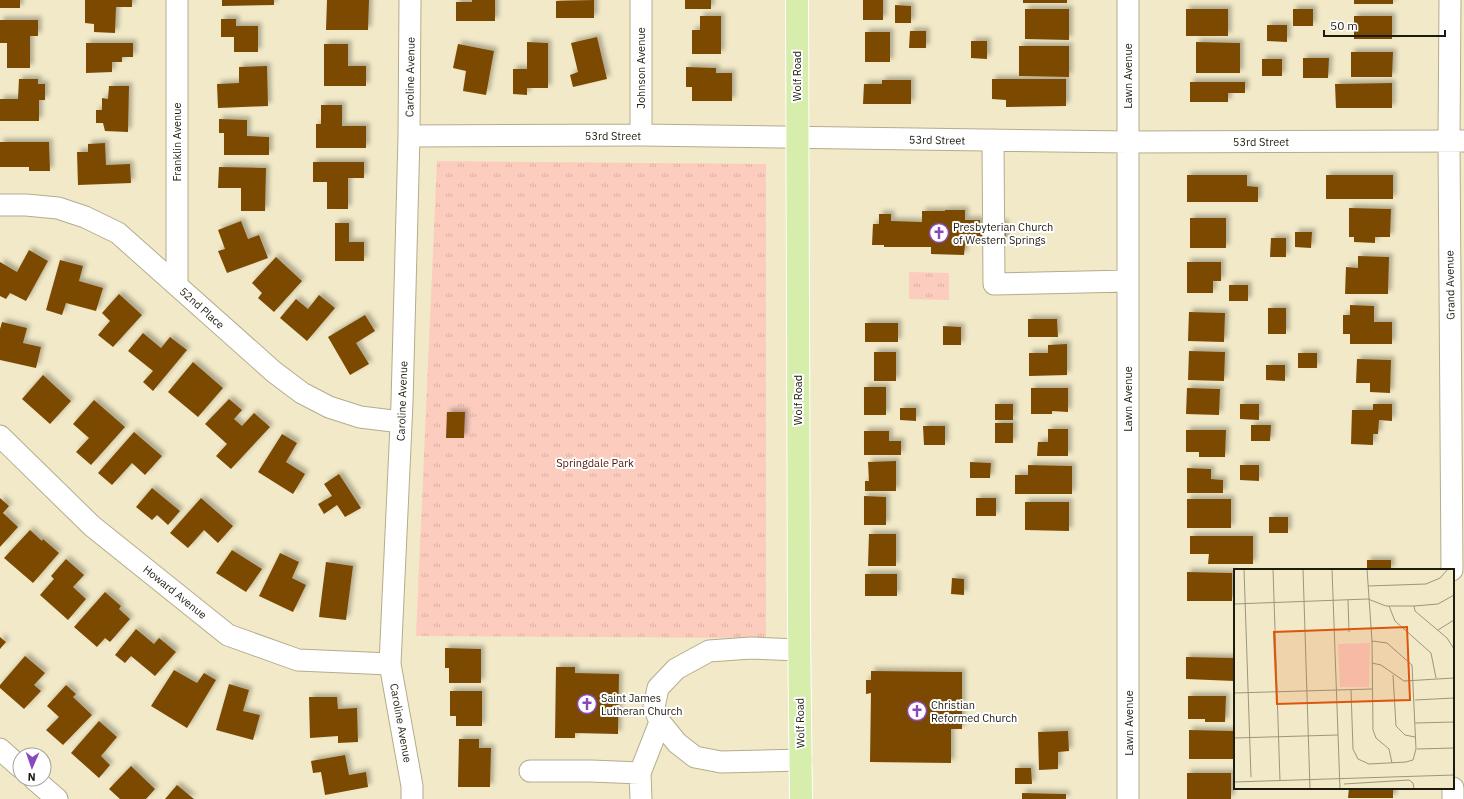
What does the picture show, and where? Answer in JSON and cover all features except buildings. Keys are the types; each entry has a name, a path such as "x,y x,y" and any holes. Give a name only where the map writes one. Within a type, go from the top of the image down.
{"main road":[{"name":"Wolf Road","path":"797,0 799,650 801,799"}],"street":[{"name":"Franklin Avenue","path":"177,0 177,285"},
{"name":"Caroline Avenue","path":"410,0 409,136 401,422 390,664 412,786 412,799"},
{"name":"Johnson Avenue","path":"640,135 641,0"},
{"name":"Lawn Avenue","path":"1128,0 1128,799"},
{"name":"Grand Avenue","path":"1450,0 1456,141 1452,569"},
{"name":"53rd Street","path":"409,136 640,135 1128,142 1456,141"},
{"path":"993,140 994,284 1128,281"},
{"name":"52nd Place","path":"0,205 26,205 58,208 85,217 118,233 274,372 302,393 329,408 360,417 401,422"},
{"name":"Howard Avenue","path":"0,436 92,526 228,635 298,660 390,664"},
{"path":"799,650 751,648 709,651 676,669 658,688 654,707 660,722 677,743 695,757 721,762 801,760"},
{"path":"640,799 640,772 660,722"},
{"path":"0,749 12,760"},
{"path":"530,771 591,770 640,772"},
{"path":"43,787 57,799"}],"green space":[{"name":"Springdale Park","path":"437,161 766,164 766,638 416,636"},
{"path":"909,272 949,273 949,300 909,299"}],"place":[{"name":"Presbyterian Church of Western Springs","path":"939,233"},
{"name":"Saint James Lutheran Church","path":"587,704"},
{"name":"Christian Reformed Church","path":"917,711"}]}
